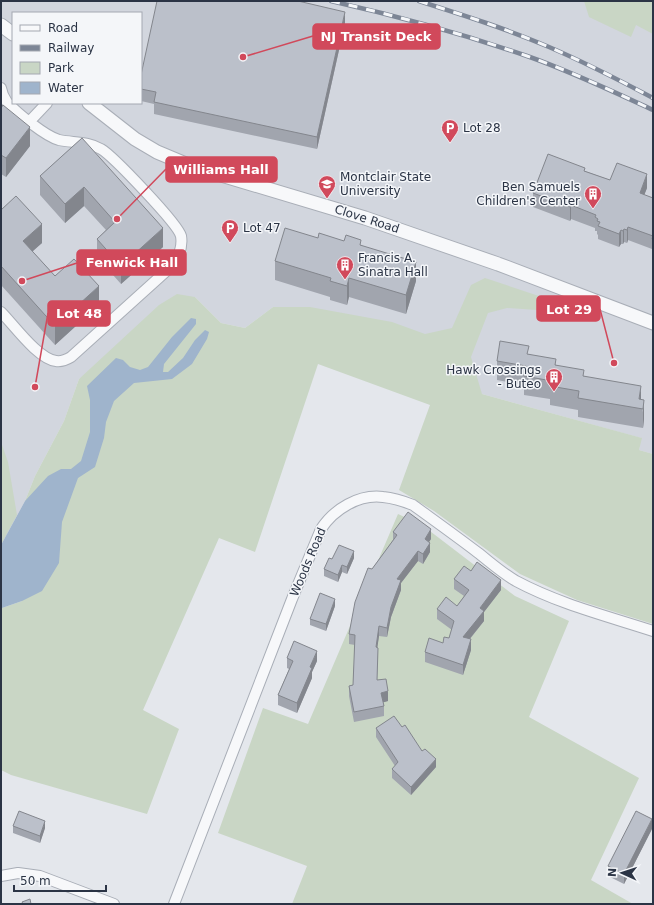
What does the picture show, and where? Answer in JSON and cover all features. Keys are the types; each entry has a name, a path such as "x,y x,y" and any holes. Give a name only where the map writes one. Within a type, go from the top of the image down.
{"street":[{"path":"1,25 12,33"},
{"path":"1,88 3,96 7,102 29,122 50,136 62,140 91,144 101,149 114,159 166,214 179,230 182,246 179,256 173,265 71,357 64,361 56,361 43,356 1,312"},
{"path":"29,122 46,104"},
{"name":"Clove Road","path":"90,104 134,139 157,152 182,163 365,218 498,264 653,324"},
{"name":"Woods Road","path":"174,904 292,599 321,529 325,523 342,507 362,498 372,497 392,498 408,503 413,505 477,552 505,575 517,582 548,596 653,631"},
{"path":"1,876 18,873 40,876 114,904"}],"shaded area":[{"name":"Montclair State University","path":"1,1 653,1 653,454 639,450 641,438 482,394 273,307 245,328 221,323 195,297 79,379 64,421 35,476 25,501 1,545"}],"green space":[{"path":"584,1 653,1 653,34 636,25 631,37 589,17"},
{"path":"485,278 569,306 566,312 507,308 488,313 471,357 482,394 642,438 639,450 653,454 653,624 577,600 520,574 434,511 399,490 430,405 318,364 255,552 219,538 143,710 179,729 147,814 11,775 1,770 1,610 2,608 22,601 25,501 35,476 64,421 79,379 159,305 177,294 195,297 221,323 245,328 273,307 310,307 392,322 425,334 452,328 471,285"},
{"path":"1,442 8,462 17,515 1,545"},
{"path":"398,514 422,525 515,596 569,621 529,717 639,778 591,880 633,904 292,904 307,866 218,833 263,708 308,724"}],"water":[{"path":"191,318 196,319 196,324 164,364 163,372 168,372 183,358 195,340 205,330 209,332 207,339 192,364 172,379 134,383 114,401 106,422 104,438 95,467 78,478 62,522 59,563 42,591 22,601 2,608 1,610 1,545 25,501 48,476 61,469 71,469 81,461 90,432 90,400 87,386 116,358 123,360 130,367 140,370 148,367 172,337"}],"building":[{"path":"157,1 298,1 345,12 317,137 154,102 156,92 142,89 142,70"},
{"path":"3,105 30,127 6,158 1,155 1,108"},
{"path":"82,138 163,228 121,266 97,239 115,222 84,187 65,204 40,176"},
{"name":"Ben Samuels Children's Center","path":"548,154 585,168 584,171 610,180 617,163 647,174 640,193 653,198 653,236 628,227 627,230 621,230 619,234 598,226 600,222 597,221 598,219 595,217 596,215 533,193"},
{"path":"16,196 42,224 23,241 55,276 74,259 99,286 55,326 1,266 1,210"},
{"path":"285,228 318,238 319,233 344,241 346,235 361,240 360,245 416,262 406,295 349,278 347,286 330,281 331,278 275,261"},
{"path":"500,341 529,346 527,354 556,359 555,365 584,370 583,376 641,386 639,399 644,400 643,409 578,398 579,391 550,386 552,381 524,376 526,366 497,361"},
{"path":"408,512 431,529 425,539 430,543 423,554 418,551 397,579 401,580 391,607 387,628 379,626 376,647 378,648 377,680 386,679 388,691 381,693 384,706 354,712 349,686 353,685 355,635 349,634 355,602 368,568 372,569 397,535 393,532"},
{"path":"339,545 354,551 347,567 342,565 338,575 324,569 329,558 332,559"},
{"path":"477,562 501,580 480,608 484,611 463,637 471,639 463,665 425,652 429,638 443,643 444,637 449,638 454,621 437,609 446,597 457,606 469,590 454,579 464,566 471,571"},
{"path":"320,593 335,599 326,624 310,619"},
{"path":"294,641 317,651 310,667 312,668 297,703 278,695 293,661 287,658"},
{"path":"394,716 402,727 405,725 422,751 425,749 436,759 411,787 392,769 398,762 376,728"},
{"path":"19,811 45,821 40,836 13,826"},
{"path":"636,811 652,819 624,874 608,866"},
{"path":"30,899 31,904 23,904 22,902"}],"railway":[{"path":"331,1 430,26 527,56 575,75 653,110"},
{"path":"419,1 485,22 533,40 588,65 653,98"}],"place":[{"name":"NJ Transit Deck","path":"243,57"},
{"name":"Lot 28","path":"450,143"},
{"name":"Montclair State University","path":"327,199"},
{"name":"Ben Samuels Children's Center","path":"593,209"},
{"name":"Williams Hall","path":"117,219"},
{"name":"Lot 47","path":"230,243"},
{"name":"Francis A. Sinatra Hall","path":"345,280"},
{"name":"Fenwick Hall","path":"22,281"},
{"name":"Lot 29","path":"614,363"},
{"name":"Lot 48","path":"35,387"},
{"name":"Hawk Crossings - Buteo","path":"554,392"}]}
